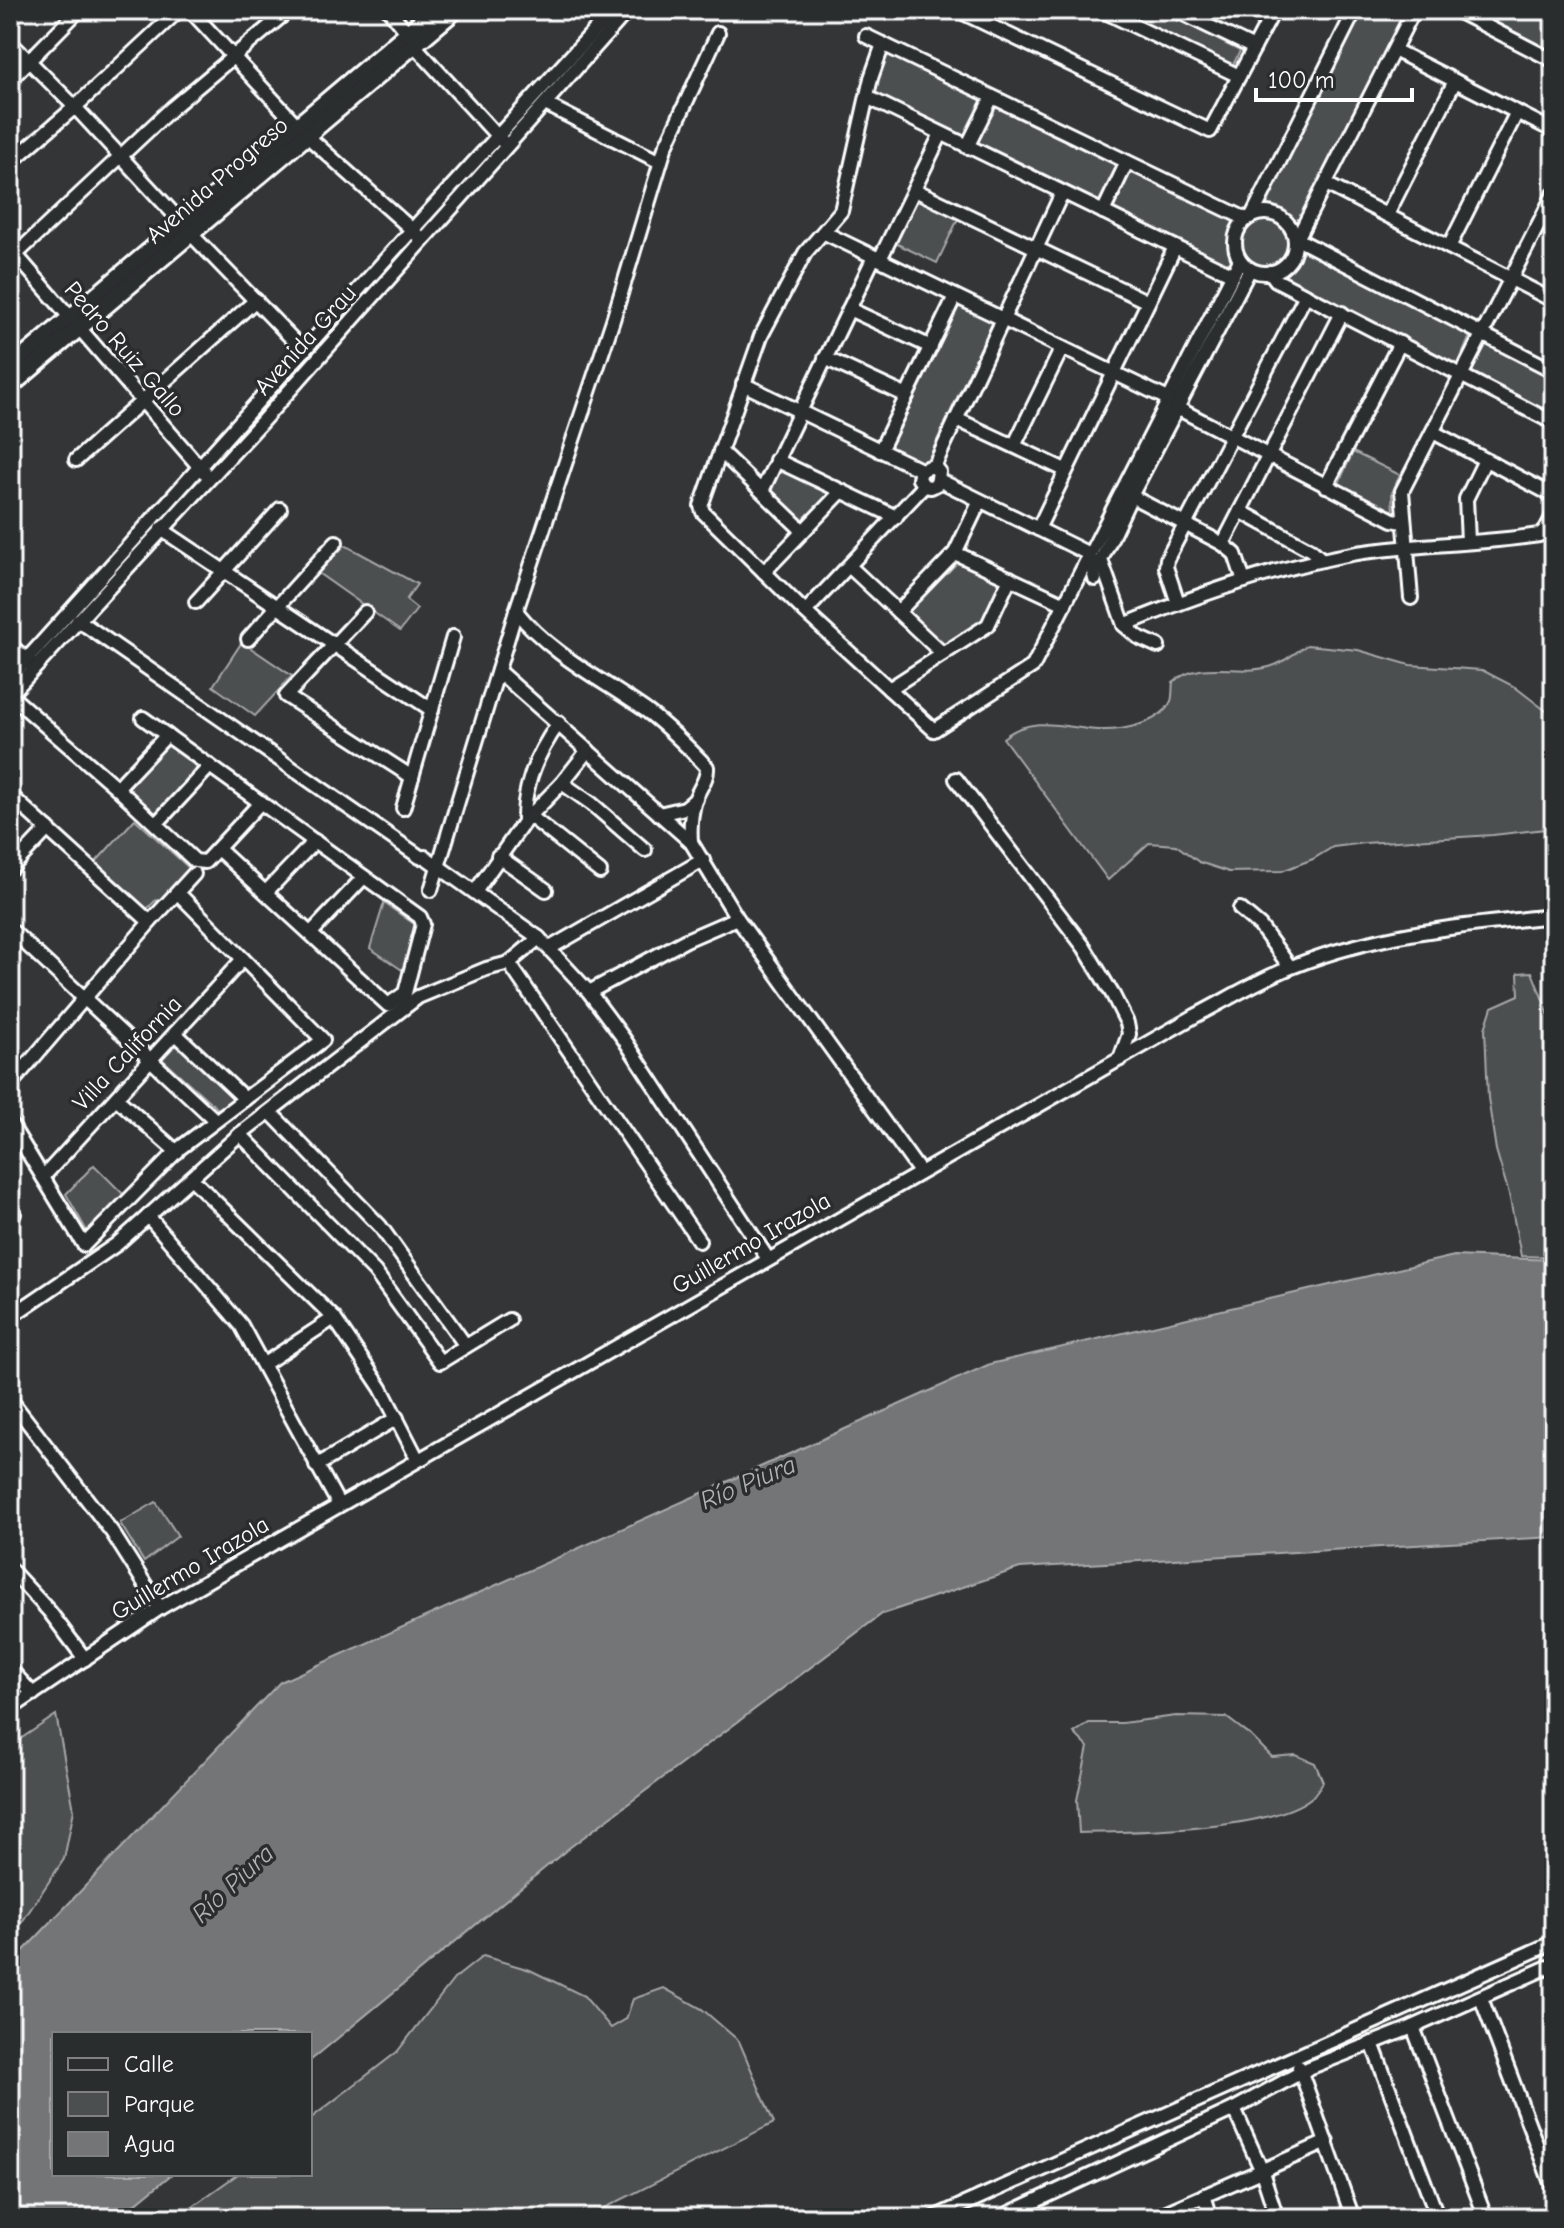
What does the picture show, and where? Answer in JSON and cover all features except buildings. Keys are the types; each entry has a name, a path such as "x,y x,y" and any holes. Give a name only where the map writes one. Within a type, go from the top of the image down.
{"main road":[{"name":"Avenida Progreso","path":"411,38 435,10"},
{"name":"Avenida Progreso","path":"10,386 75,323 302,130 411,38 455,10"},
{"name":"Avenida Progreso","path":"10,369 75,323"}],"street":[{"path":"10,80 79,10"},
{"path":"10,163 179,10"},
{"path":"190,10 302,130 423,240"},
{"path":"12,254 172,108 289,10"},
{"path":"389,10 502,141"},
{"path":"593,10 610,19"},
{"name":"Avenida Grau","path":"10,695 31,663 423,240 502,141 610,19 628,10"},
{"path":"957,10 1210,131 1274,10"},
{"path":"1101,10 1239,76"},
{"path":"1175,10 1254,48"},
{"path":"1355,10 1249,217 1235,235 1235,248 1245,265 1270,272 1276,280 1554,423"},
{"path":"1270,272 1288,262 1414,10"},
{"path":"1455,10 1554,61"},
{"name":"Avenida Grau","path":"10,678 78,620 161,529 304,351 412,230 502,141 545,104 610,19"},
{"path":"431,890 516,611 613,320 660,162 718,33"},
{"path":"866,36 1127,162 1249,217 1265,213 1283,219 1296,241 1554,371"},
{"path":"10,42 304,351"},
{"path":"883,44 871,78 843,205 825,233 805,253 761,336 701,506 703,512 805,612 934,730 1054,649"},
{"path":"1394,50 1554,131"},
{"path":"1387,215 1455,81"},
{"path":"867,97 1233,275"},
{"path":"967,147 992,97"},
{"path":"545,104 660,162"},
{"path":"1449,247 1517,112"},
{"path":"762,491 849,309 915,190 941,134"},
{"path":"1103,212 1127,162"},
{"path":"1326,184 1554,301"},
{"path":"915,190 1148,302"},
{"path":"924,486 919,479 956,419 1062,193"},
{"path":"1411,598 1402,491 1554,194"},
{"path":"1541,220 1554,227"},
{"path":"825,233 1115,373 1269,457 1393,520 1403,522"},
{"path":"1038,529 1175,247"},
{"name":"Pedro Ruiz Gallo","path":"12,254 204,473"},
{"path":"1158,646 1138,637 1124,625 1101,560 1233,275 1245,265"},
{"path":"1033,666 1089,554 1173,404 1245,265"},
{"path":"1178,603 1166,567 1167,559 1306,295"},
{"path":"880,451 955,296"},
{"path":"76,460 256,300"},
{"path":"849,309 931,347"},
{"path":"1223,544 1342,313"},
{"path":"1326,486 1400,343"},
{"path":"1014,446 1062,348"},
{"path":"825,358 907,396"},
{"path":"743,384 880,451 939,472 939,480 934,486 924,486 805,612"},
{"path":"956,419 1065,470"},
{"path":"1433,432 1554,496"},
{"path":"720,451 803,531"},
{"path":"776,460 896,517"},
{"path":"1468,541 1466,499 1485,460"},
{"path":"939,480 1089,554"},
{"path":"764,572 841,492"},
{"path":"1131,496 1223,544 1235,554 1244,581"},
{"path":"898,612 955,553 980,501"},
{"path":"196,602 280,509"},
{"path":"1240,511 1311,550 1322,560"},
{"path":"1124,625 1244,581 1322,560 1406,547 1539,535 1545,531 1554,514"},
{"path":"161,529 432,710"},
{"path":"248,639 336,542"},
{"path":"955,553 1065,604"},
{"path":"1089,554 1095,579"},
{"path":"849,566 943,654"},
{"path":"889,689 988,625 1010,578"},
{"path":"516,611 543,639 651,715 707,767 692,815 691,842"},
{"path":"365,612 286,696 412,777"},
{"path":"78,620 438,865 550,948 589,992 624,1039 768,1259"},
{"path":"403,808 453,637"},
{"path":"10,645 31,663"},
{"path":"498,671 691,842 737,918 920,1172"},
{"path":"10,695 195,861 205,862 261,802"},
{"path":"143,718 422,920 405,993 388,1005 218,849"},
{"path":"527,819 529,778 536,759 559,723"},
{"path":"117,788 167,735"},
{"path":"475,892 527,819 588,750"},
{"path":"156,824 210,766"},
{"path":"956,779 1084,947 1113,995 1129,1034 1120,1059"},
{"path":"562,783 592,804 645,850"},
{"path":"10,795 150,922"},
{"path":"659,814 685,808 696,799"},
{"path":"527,819 600,872"},
{"path":"10,869 48,829"},
{"path":"267,891 315,841"},
{"path":"498,856 546,890"},
{"path":"550,948 703,860"},
{"path":"10,1085 194,874"},
{"path":"311,933 364,877"},
{"path":"10,1123 84,1245 177,1152 323,1040 178,893"},
{"path":"1240,909 1260,926 1290,967"},
{"name":"Guillermo Irazola","path":"10,1709 160,1608 1195,1016 1290,967 1364,942 1409,933 1554,916"},
{"path":"589,992 686,940 737,918"},
{"path":"10,929 215,1120"},
{"path":"10,1317 117,1244 240,1134 418,997 486,969 509,963 539,938"},
{"name":"Villa California","path":"43,1177 243,959"},
{"path":"509,963 699,1241"},
{"path":"175,1033 245,1099"},
{"path":"116,1098 177,1152"},
{"path":"270,1112 380,1226 466,1346"},
{"path":"240,1134 375,1272 440,1362 509,1320"},
{"path":"191,1178 334,1318 397,1418 418,1460"},
{"path":"148,1216 233,1315 264,1364 339,1505"},
{"path":"264,1364 334,1318"},
{"path":"10,1399 112,1532 160,1608"},
{"path":"316,1466 397,1418"},
{"path":"10,1569 49,1611 85,1659"},
{"path":"10,1669 33,1694"},
{"path":"933,2218 1554,1942"},
{"path":"999,2218 1234,2109 1300,2074 1548,1967 1554,1972"},
{"path":"1481,1998 1554,2191"},
{"path":"1413,2027 1486,2218"},
{"path":"1372,2043 1438,2218"},
{"path":"1298,2055 1300,2074 1353,2218"},
{"path":"1234,2109 1261,2169 1277,2218"},
{"path":"1153,2218 1327,2142"},
{"path":"1204,2195 1211,2218"}],"green space":[{"path":"1113,10 1159,10 1240,51 1230,66"},
{"path":"1361,10 1410,10 1302,220 1293,221 1273,208 1264,207 1262,203"},
{"path":"1464,10 1554,11 1554,55"},
{"path":"885,52 1236,222 1232,236 1233,268 870,93"},
{"path":"915,197 958,219 937,263 893,242"},
{"path":"1265,217 1283,224 1290,242 1283,260 1265,267 1247,260 1240,242 1247,224"},
{"path":"1304,248 1470,336 1457,367 1284,278"},
{"path":"956,302 994,319 926,464 887,447"},
{"path":"1487,343 1554,377 1554,417 1469,373"},
{"path":"1353,452 1400,475 1392,493 1393,513 1389,515 1337,487"},
{"path":"776,466 833,492 803,525 765,491"},
{"path":"345,545 417,584 406,600 417,609 400,631 318,573"},
{"path":"954,558 1005,580 983,623 944,648 904,612"},
{"path":"242,642 292,676 255,716 213,686"},
{"path":"1307,645 1358,650 1410,665 1482,670 1515,687 1554,717 1554,828 1333,847 1282,871 1229,872 1199,862 1176,845 1149,843 1108,880 1003,738 1026,726 1038,724 1099,730 1150,721 1166,709 1172,699 1173,682 1184,675 1209,669 1262,668 1279,663"},
{"path":"166,744 197,767 155,815 128,788"},
{"path":"135,819 189,868 159,903 156,900 146,910 94,864"},
{"path":"384,903 417,926 402,970 370,948"},
{"path":"1532,972 1554,1028 1554,1257 1521,1256 1509,1194 1496,1150 1488,1098 1485,1029 1492,1007 1519,995 1518,973"},
{"path":"178,1042 235,1097 218,1109 162,1059"},
{"path":"94,1165 125,1196 88,1233 66,1194"},
{"path":"156,1502 178,1536 144,1562 120,1523"},
{"path":"56,1715 74,1810 64,1859 10,1940 10,1746"},
{"path":"1176,1716 1226,1717 1272,1757 1296,1755 1315,1763 1323,1782 1312,1797 1293,1808 1266,1817 1200,1827 1079,1833 1077,1800 1088,1747 1074,1733 1089,1723 1122,1723"},
{"path":"483,1956 530,1970 584,1996 611,2028 626,2019 633,1999 664,1988 702,2009 739,2041 774,2123 585,2218 176,2218 235,2176 312,2176 312,2117 397,2052 454,1979"}],"water":[{"name":"Río Piura","path":"1454,1256 1554,1260 1554,1537 1020,1568 882,1614 569,1848 312,2059 312,2032 52,2032 52,2176 170,2176 118,2218 10,2218 10,1965 280,1682 990,1364"}]}
